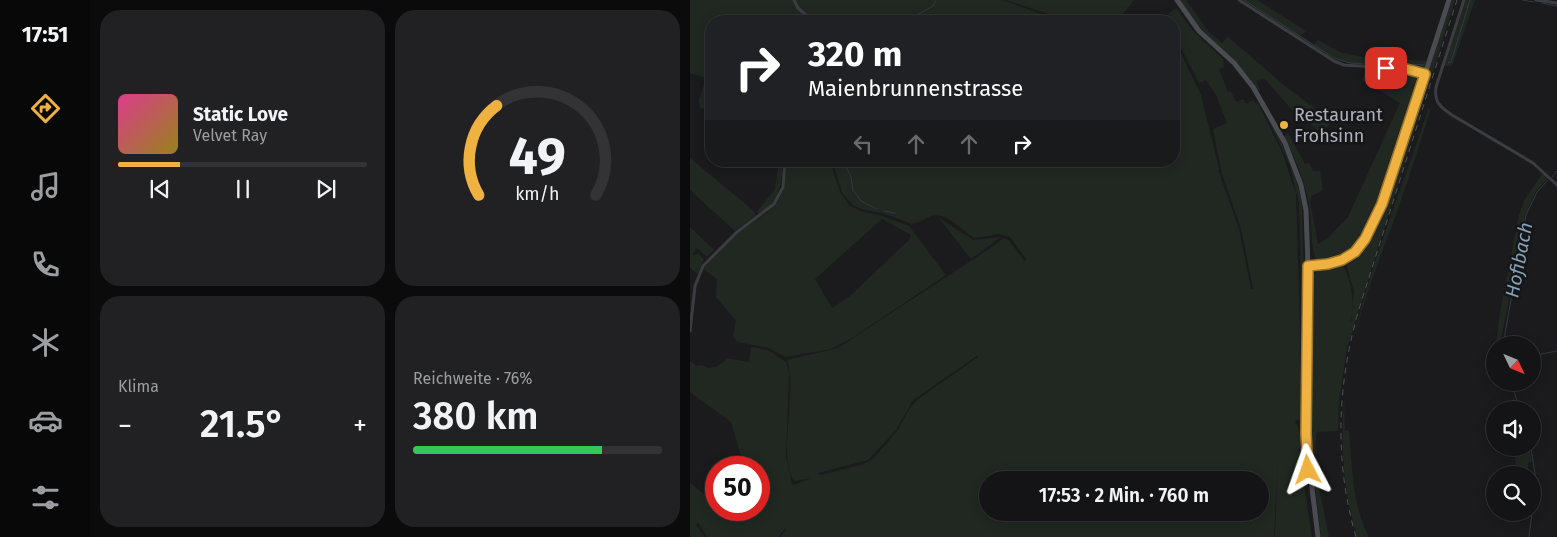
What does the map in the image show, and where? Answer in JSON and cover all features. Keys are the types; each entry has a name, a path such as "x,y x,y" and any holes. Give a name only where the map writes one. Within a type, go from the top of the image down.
{"main road":[{"path":"1177,0 1199,31 1234,63 1249,81 1285,143 1304,197 1308,266 1307,447 1318,537"},
{"path":"1308,266 1328,264 1342,260 1355,252 1365,239 1382,204 1449,0"}],"street":[{"path":"794,0 798,8 806,15"},
{"path":"1239,0 1334,62 1406,69 1425,74"},
{"path":"1464,0 1436,87 1437,102 1445,111 1533,164 1557,185"},
{"path":"1536,0 1557,3"},
{"path":"690,331 695,286 703,266 731,237 774,204 783,187 785,167"}],"shaded area":[{"path":"690,0 1002,0 1044,15 705,15 705,78 690,73"},
{"path":"1006,0 1134,0 1123,14 1124,15 1051,15"},
{"path":"1180,0 1186,0 1209,32 1222,43 1228,37 1285,86 1332,121 1321,133 1302,116 1299,118 1264,78 1256,81 1259,91 1240,67 1197,24"},
{"path":"1242,0 1257,0 1306,31 1299,37"},
{"path":"1452,0 1455,0 1347,348 1339,401 1338,431 1317,432 1315,468 1329,537 1321,537 1309,437 1312,278 1320,270 1340,264 1343,266 1349,279 1352,293 1352,312 1354,291 1346,263 1364,247 1377,224"},
{"path":"1466,0 1475,0 1453,63 1451,66 1444,66"},
{"path":"1176,8 1192,30 1223,59 1224,67 1219,69 1228,92 1231,91 1236,102 1243,99 1246,104 1253,100 1256,104 1258,103 1282,152 1296,194 1301,409 1299,421 1297,419 1295,422 1300,437 1300,464 1312,537 1275,537 1278,458 1274,537 780,537 786,530 786,527 778,537 707,537 698,522 696,525 705,537 690,537 690,483 705,495 705,521 770,521 770,456 741,456 731,422 690,392 690,361 696,366 702,365 708,368 716,367 725,361 725,358 749,362 751,347 768,350 786,362 789,372 786,457 792,484 794,485 811,478 794,481 789,470 787,440 790,373 787,360 838,348 1003,238 1009,240 1025,262 1026,259 1010,237 999,234 975,238 943,216 931,216 912,224 883,213 861,209 853,205 843,194 834,167 1180,167 1180,51 1201,95 1218,170 1239,229 1251,289 1253,289 1241,228 1222,174 1213,129 1227,123 1216,95 1206,80 1199,83 1180,47 1180,15 1167,15","holes":["978,355 978,357 917,400 908,411 898,430 874,458 864,464 821,475 818,473 868,460 896,430 913,400"]},
{"path":"1303,37 1314,45 1318,40 1342,53 1368,58 1364,65 1339,60 1318,49 1303,39"},
{"path":"1370,58 1427,61 1423,69 1419,70 1371,66 1369,64"},
{"path":"1369,69 1418,73 1421,78 1382,197 1369,228 1357,246 1349,253 1332,261 1321,262 1316,260 1314,254 1310,210 1303,181 1284,136 1288,133 1305,164 1309,163 1313,171 1320,171 1323,190 1312,196 1310,202 1318,244 1328,238 1348,217 1400,103 1362,80 1365,72"},
{"path":"705,81 705,109 700,108 699,100"},
{"path":"1429,107 1430,111 1369,289 1356,333 1374,265"},
{"path":"1265,112 1292,168 1302,204 1306,368 1303,444 1300,424 1303,414 1303,361 1299,203 1290,166"},
{"path":"690,158 748,206 756,215 735,231 690,190"},
{"path":"778,167 783,167 781,184 776,198 766,209 759,213 757,212 775,189"},
{"path":"786,167 832,167 840,192 849,205 860,211 882,216 909,226 946,275 852,338 831,349 785,357 769,348 737,342 733,336 736,321 716,297 717,279 703,269 738,233 777,203 784,187","holes":["882,219 911,235 910,239 850,296 832,308 815,279"]},
{"path":"1543,173 1548,178 1536,191 1525,215 1502,336 1497,336 1519,215 1525,199"},
{"path":"939,218 973,240 1001,237 971,259"},
{"path":"690,227 714,250 707,257 697,248 692,254 694,256 698,253 704,260 697,274 690,267"},
{"path":"1356,333 1348,371 1345,406 1347,374"},
{"path":"1345,406 1345,430 1349,431 1356,499 1363,525 1369,537 1357,537 1345,481 1343,426"},
{"path":"1515,456 1531,456 1532,462 1528,463 1528,466 1516,466"}],"waterway":[{"path":"917,15 933,6 936,0"},
{"path":"1244,0 1334,58 1350,63 1365,64"},
{"path":"1448,63 1451,62 1470,0"},
{"path":"1522,0 1534,2"},
{"path":"1542,3 1557,6"},
{"path":"1370,64 1424,65"},
{"path":"846,167 851,177 853,190 861,201 877,209"},
{"name":"Hofibach","path":"1552,177 1557,171"},
{"name":"Hofibach","path":"1505,336 1526,215 1537,192 1548,180"},
{"path":"884,211 895,213"},
{"path":"1541,354 1557,351"},
{"name":"Hofibach","path":"1514,391 1517,401"},
{"name":"Hofibach","path":"1532,456 1534,466"},
{"name":"Hofibach","path":"1529,537 1531,521"}],"railway":[{"path":"1356,537 1344,480 1341,451 1341,423 1346,366 1359,309 1457,0"}],"place":[{"name":"Restaurant Frohsinn","path":"1284,125"}],"route":[{"path":"1308,470 1306,434 1308,266 1337,262 1355,252 1363,243 1382,204 1425,74 1406,69 1386,68"}]}
